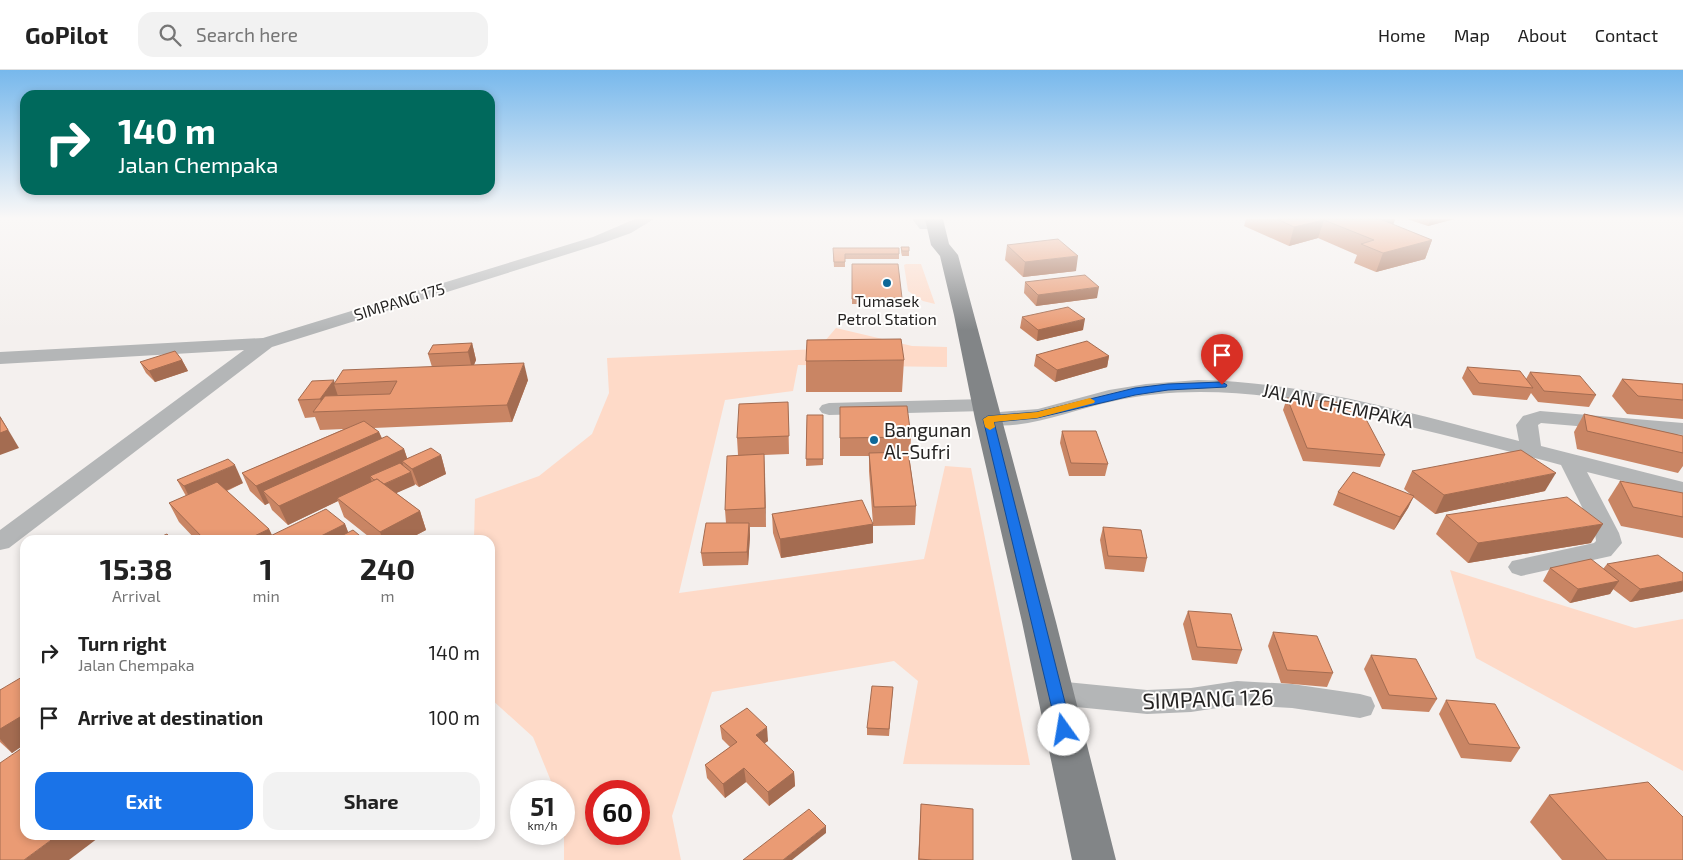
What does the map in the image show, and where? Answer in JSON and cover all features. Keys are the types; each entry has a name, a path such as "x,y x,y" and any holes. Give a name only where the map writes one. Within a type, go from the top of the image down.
{"main road":[{"path":"946,256 1056,693 1094,860"}],"street":[{"name":"SIMPANG 175","path":"0,358 265,343 547,256"},
{"name":"SIMPANG 175","path":"0,542 265,343"},
{"name":"JALAN CHEMPAKA","path":"829,409 986,412 1037,415 1118,394 1160,388 1222,385 1276,389 1328,399 1683,489"},
{"path":"1530,451 1527,424 1530,420 1540,416 1683,429"},
{"path":"1521,567 1602,550 1609,543 1607,533 1571,462"},
{"name":"SIMPANG 126","path":"1056,693 1148,702 1191,700 1237,693 1292,696 1360,706"}],"shaded area":[{"path":"921,264 935,304 923,301 908,291 904,265"},
{"path":"836,328 912,346 947,347 947,367 798,365 793,391 725,400 679,593 924,559 945,466 971,468 1030,765 903,764 918,681 894,661 712,692 672,816 681,860 564,860 564,845 575,845 575,780 551,780 533,737 495,703 495,535 474,535 475,499 539,476 592,434 609,393 607,358 818,349"},
{"path":"1450,570 1635,628 1683,619 1683,771 1476,658"}],"building":[{"path":"834,256 845,256 845,262 834,262"},
{"path":"1019,256 1078,256 1025,262"},
{"path":"852,264 898,264 902,298 852,299"},
{"path":"1085,275 1099,287 1038,295 1025,282"},
{"path":"1068,307 1085,319 1038,330 1022,317"},
{"path":"901,339 904,360 806,361 807,340"},
{"path":"1087,341 1109,356 1057,370 1036,355"},
{"path":"472,343 468,352 428,354 433,345"},
{"path":"175,351 182,360 149,371 140,362"},
{"path":"524,363 507,405 313,412 325,396 390,394 397,381 334,384 343,370"},
{"path":"1467,367 1520,371 1533,388 1479,383"},
{"path":"1530,372 1580,376 1596,395 1544,391"},
{"path":"1622,379 1683,384 1683,400 1638,396"},
{"path":"334,380 320,399 298,400 312,381"},
{"path":"1287,398 1358,404 1385,455 1307,448"},
{"path":"788,402 789,436 737,438 739,404"},
{"path":"907,406 911,437 840,438 840,407"},
{"path":"1584,414 1683,436 1683,453 1587,431"},
{"path":"807,415 823,415 823,459 806,459"},
{"path":"0,417 8,430 0,433"},
{"path":"364,421 379,432 256,486 242,473"},
{"path":"1062,431 1096,431 1108,464 1071,463"},
{"path":"387,436 404,449 279,506 263,491"},
{"path":"431,448 441,455 412,469 402,461"},
{"path":"1521,450 1556,473 1444,495 1412,471"},
{"path":"908,452 916,506 874,507 869,453"},
{"path":"764,454 765,508 725,510 727,456"},
{"path":"228,459 235,465 184,486 177,480"},
{"path":"400,463 411,472 384,484 370,476"},
{"path":"1353,472 1414,496 1400,517 1338,492"},
{"path":"377,479 420,511 380,532 337,498"},
{"path":"1620,481 1683,493 1683,517 1633,507"},
{"path":"217,482 269,529 256,535 200,535 169,503"},
{"path":"1567,497 1603,524 1478,543 1446,515"},
{"path":"862,500 873,524 780,539 772,514"},
{"path":"326,509 345,524 323,535 272,535"},
{"path":"706,523 749,523 747,552 701,553"},
{"path":"1103,527 1141,530 1147,558 1108,556"},
{"path":"353,530 359,535 343,535"},
{"path":"1658,555 1683,573 1683,581 1640,589 1607,564"},
{"path":"1591,559 1619,581 1578,589 1550,568"},
{"path":"1188,611 1231,614 1242,650 1197,647"},
{"path":"1273,632 1317,636 1333,673 1287,670"},
{"path":"1371,655 1416,659 1437,699 1389,695"},
{"path":"20,678 20,717 0,729 0,690"},
{"path":"872,686 893,687 889,729 867,728"},
{"path":"1446,700 1495,704 1520,748 1469,744"},
{"path":"747,708 767,727 756,735 794,772 768,792 744,768 723,784 705,765 737,742 720,726"},
{"path":"20,749 20,840 51,840 24,860 0,860 0,763"},
{"path":"1648,782 1683,817 1683,860 1607,860 1549,795"},
{"path":"921,804 973,809 973,860 919,859"},
{"path":"809,809 826,826 783,860 743,860"}],"slow traffic":[{"path":"990,427 988,419 1037,415 1090,401"}],"place":[{"name":"Tumasek Petrol Station","path":"887,283"},
{"name":"Bangunan Al-Sufri","path":"874,440"}],"route":[{"path":"1064,730 988,419 1037,415 1118,394 1168,387 1222,385"}]}
